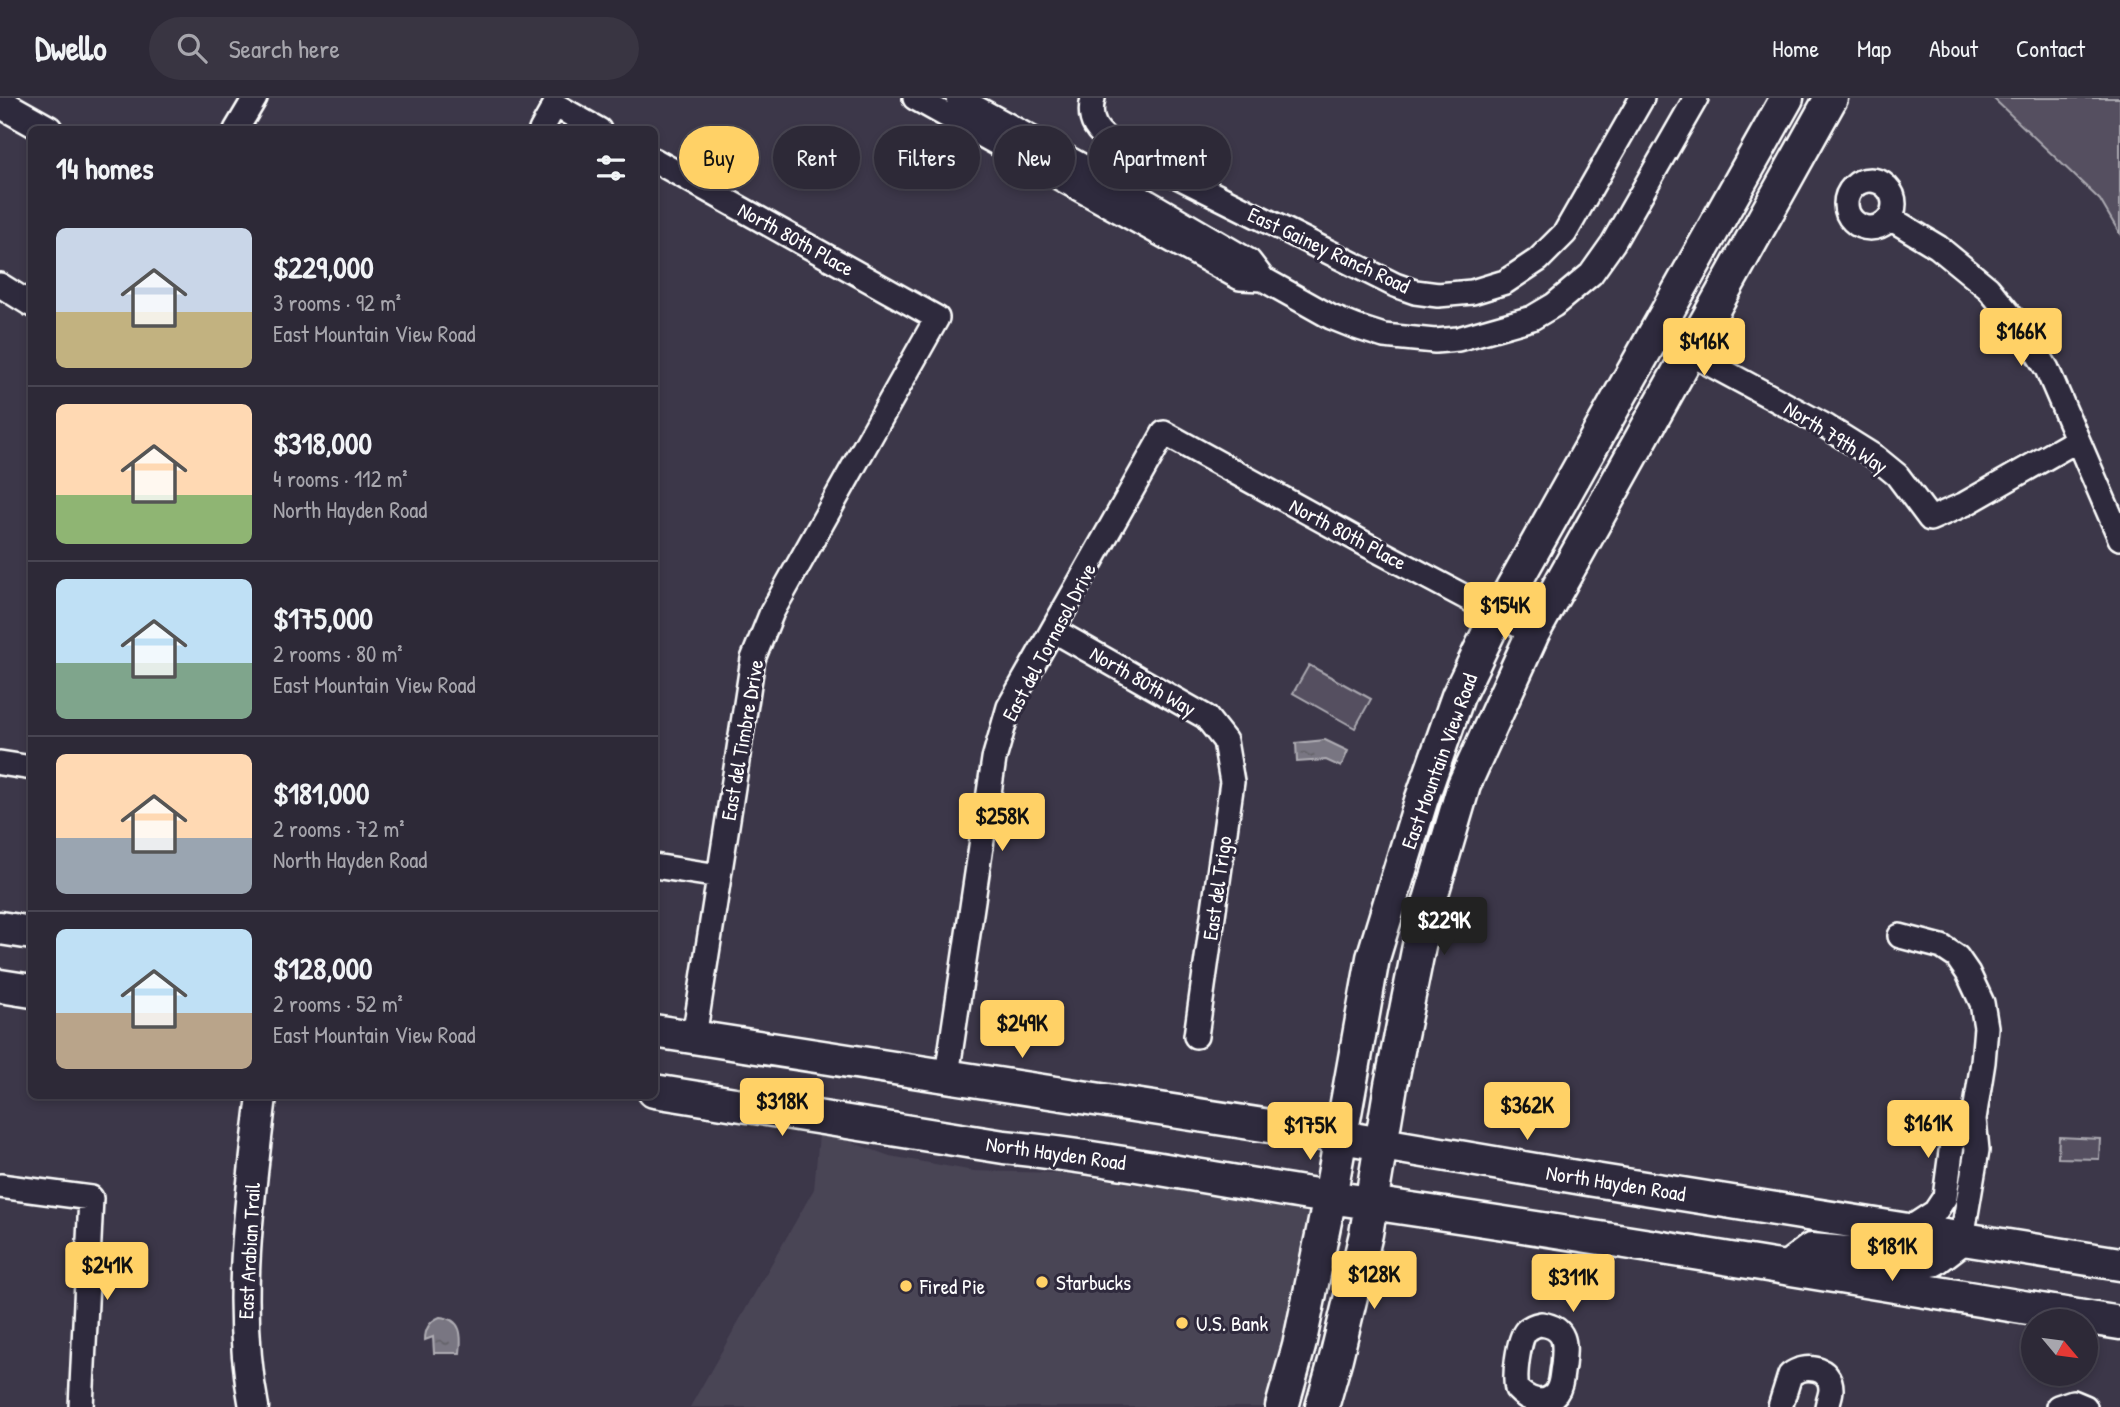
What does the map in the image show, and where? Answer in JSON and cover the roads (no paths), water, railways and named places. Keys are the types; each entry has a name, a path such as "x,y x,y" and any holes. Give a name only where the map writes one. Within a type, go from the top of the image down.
{"main road":[{"name":"East Mountain View Road","path":"1282,1407 1299,1346 1330,1197 1373,958 1421,801 1458,696 1498,613 1787,98"},
{"name":"East Mountain View Road","path":"1322,1407 1372,1202 1424,921 1469,773 1532,633 1831,98"},
{"path":"0,928 28,932"},
{"path":"0,986 28,990"},
{"name":"North Hayden Road","path":"658,1032 1341,1136 1588,1179 2120,1264"},
{"name":"North Hayden Road","path":"658,1092 1004,1147 1143,1165 2120,1323"},
{"path":"1787,1268 1811,1250 1933,1259 1962,1238"}],"street":[{"path":"238,126 255,98"},
{"name":"East Gainey Ranch Road","path":"915,98 1240,278 1263,279"},
{"name":"East Gainey Ranch Road","path":"958,98 1250,261 1263,279 1331,317 1384,336 1435,341 1458,339 1532,318 1554,305 1591,274 1613,243 1696,98"},
{"name":"East Gainey Ranch Road","path":"1093,98 1090,110 1094,125 1116,146 1395,285 1415,292 1438,295 1472,292 1505,282 1538,260 1565,233 1642,98"},
{"path":"0,103 41,126"},
{"path":"543,126 555,105 592,126"},
{"name":"North 80th Place","path":"658,162 937,318"},
{"path":"1890,218 1938,247 1988,288 2025,333 2047,369 2120,538"},
{"path":"2,292 28,303"},
{"name":"East del Timbre Drive","path":"694,1037 753,659 772,612 937,318"},
{"name":"North 79th Way","path":"1654,334 1828,426 1875,457 1897,475 1930,519 1965,503 2077,440"},
{"name":"North 80th Place","path":"1164,433 1532,633"},
{"name":"East del Tornasol Drive","path":"947,1074 994,759 1009,707 1164,433"},
{"name":"North 80th Way","path":"1053,629 1206,717 1225,741"},
{"name":"East del Trigo","path":"1196,1036 1232,782 1225,741"},
{"path":"0,763 28,767"},
{"path":"658,867 719,876"},
{"path":"1900,936 1942,947 1957,957 1982,1003 1986,1027 1973,1119 1977,1150 1962,1238"},
{"name":"East Arabian Trail","path":"254,1407 244,1294 248,1214 262,1099"},
{"path":"1909,1229 1935,1212 1945,1197 1952,1144 1973,1119"},
{"path":"0,1186 91,1198 81,1407"},
{"path":"1780,1407 1790,1375 1810,1367 1821,1371 1830,1384 1827,1407"},
{"path":"2057,1407 2073,1402 2085,1407"}],"water":[{"path":"1325,740 1348,751 1341,767 1326,760 1297,762 1296,743"},
{"path":"440,1317 457,1325 461,1340 460,1353 434,1353 433,1337 425,1340 429,1326"}],"place":[{"name":"Starbucks","path":"1042,1282"},
{"name":"Fired Pie","path":"906,1286"},
{"name":"U.S. Bank","path":"1182,1323"}]}
